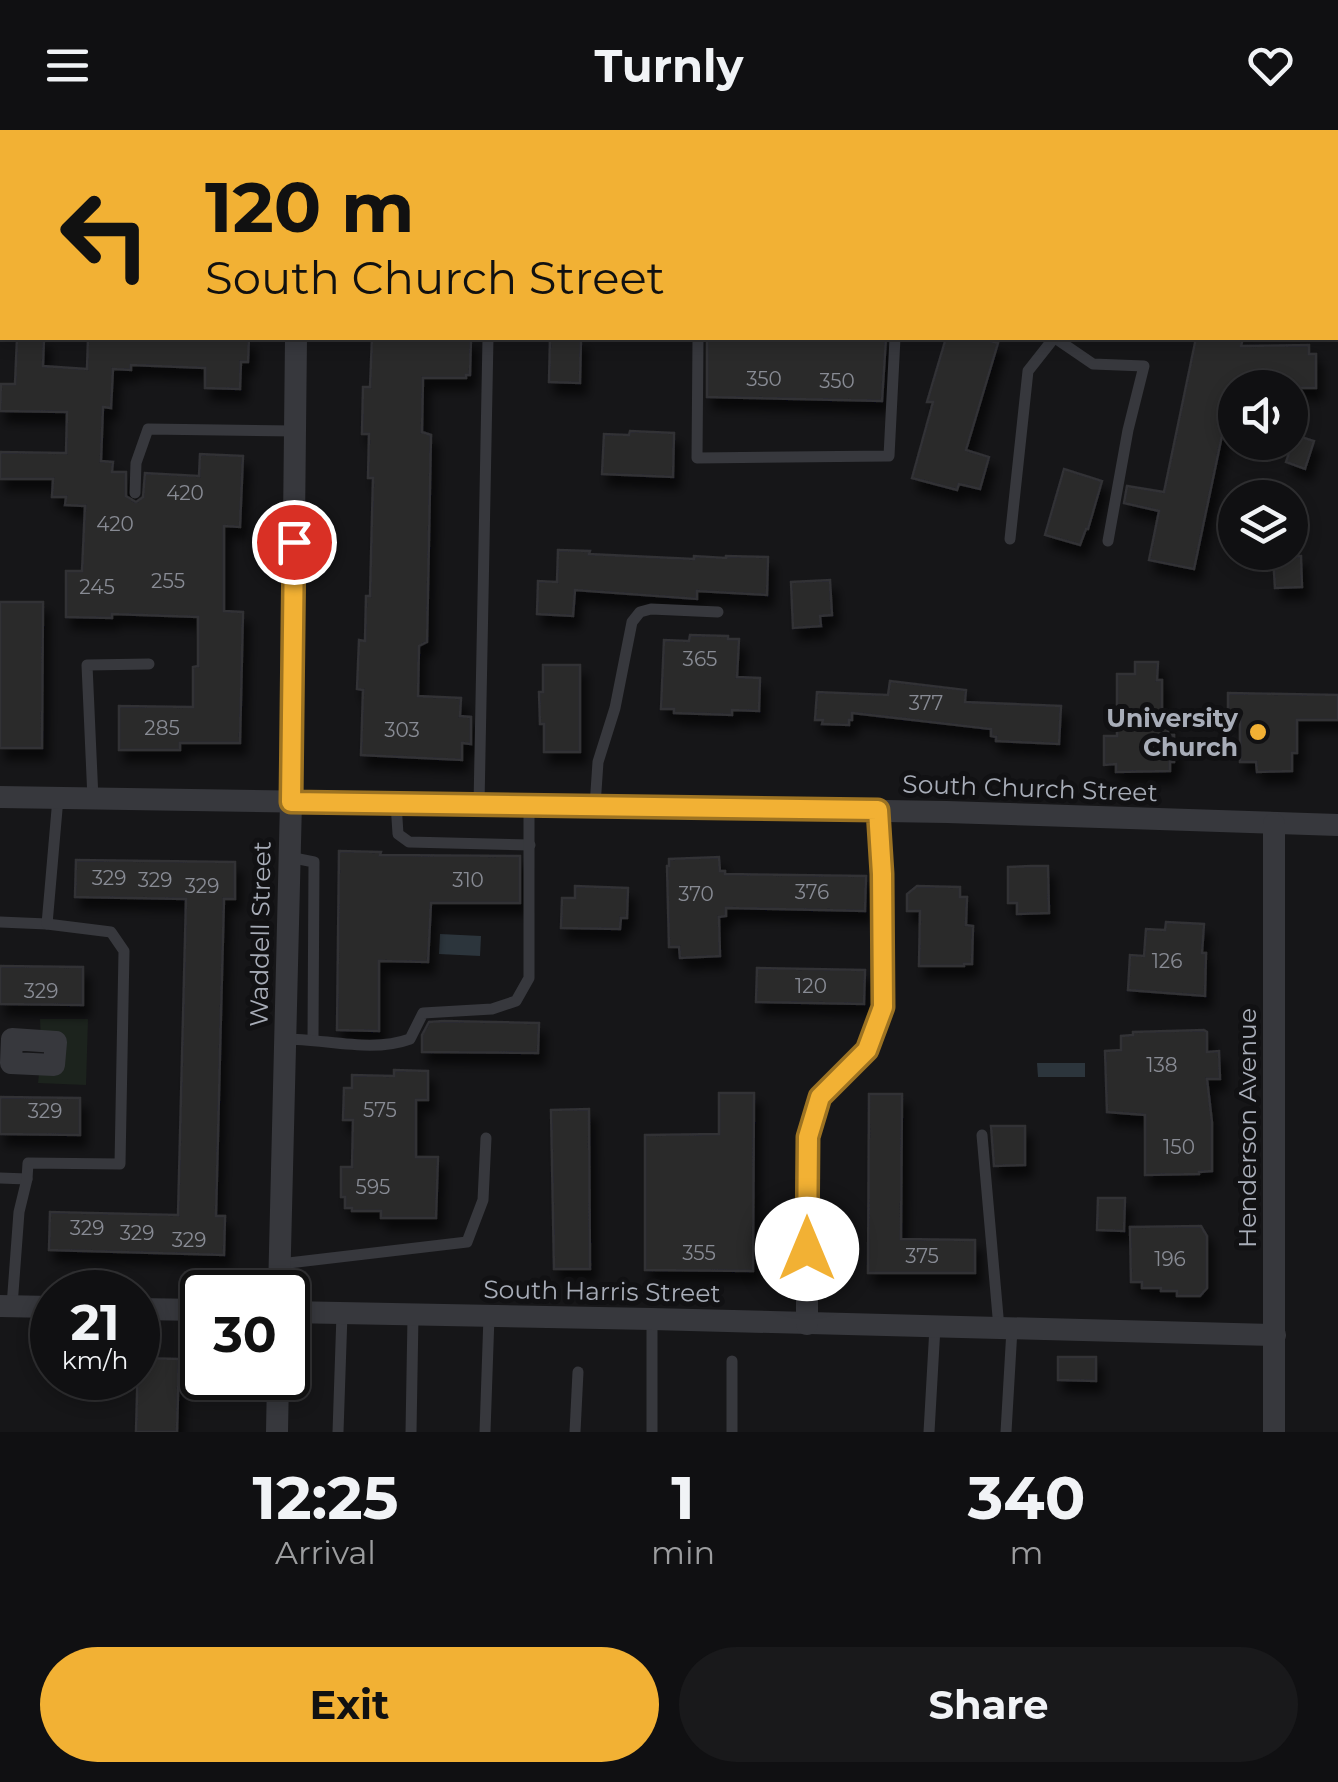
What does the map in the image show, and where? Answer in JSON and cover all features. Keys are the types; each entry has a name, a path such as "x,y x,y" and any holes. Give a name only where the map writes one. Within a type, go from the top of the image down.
{"street":[{"name":"Waddell Street","path":"280,1270 291,802 296,340"},
{"name":"South Church Street","path":"0,797 878,810 1338,825"},
{"path":"806,1324 808,1137 820,1097 867,1050 883,1007 878,810"},
{"name":"Henderson Avenue","path":"1274,824 1274,1432"},
{"path":"0,1038 0,1062"},
{"name":"South Harris Street","path":"310,1313 1274,1335"},
{"path":"278,1400 278,1432"}],"lane":[{"path":"1063,130 1104,130"},
{"path":"480,804 488,340"},
{"path":"698,340 698,458 890,456 895,340"},
{"path":"1010,539 1028,372 1053,340"},
{"path":"1058,340 1093,364 1144,366 1108,541"},
{"path":"134,492 136,464 148,429 295,431"},
{"path":"595,806 598,762 632,622 640,612 651,608 718,612"},
{"path":"93,799 87,665 149,664"},
{"path":"47,924 58,798"},
{"path":"396,803 398,834 409,842 530,846"},
{"path":"285,1039 390,1046 410,1039 422,1014 492,1009 516,1001 530,978 529,805"},
{"path":"289,857 314,862 313,1039"},
{"path":"0,922 111,932 124,951 120,1164 28,1163 6,1306"},
{"path":"982,1135 1006,1329 1006,1432"},
{"path":"280,1264 467,1242 483,1200 486,1138"},
{"path":"0,1178 27,1179"},
{"path":"338,1432 342,1314"},
{"path":"411,1432 413,1316"},
{"path":"485,1432 490,1316"},
{"path":"652,1319 652,1432"},
{"path":"929,1432 935,1327"},
{"path":"732,1361 732,1432"},
{"path":"575,1432 578,1372"}],"shaded area":[{"path":"440,934 481,936 480,956 439,954"},
{"path":"40,1019 88,1019 86,1085 38,1083 40,1064 54,1065 41,1041"},
{"path":"1037,1063 1085,1063 1085,1077 1038,1077"}],"building":[{"path":"17,340 44,340 43,366 87,369 88,340 249,340 248,362 241,362 240,389 205,388 205,368 131,365 131,370 113,369 111,408 103,407 101,461 113,462 112,472 126,472 126,496 136,502 143,497 145,473 199,476 200,454 243,456 240,527 224,526 224,611 243,612 240,743 180,743 180,750 119,750 119,706 193,707 198,617 66,617 66,571 82,571 85,506 65,505 66,497 52,497 53,479 0,479 0,452 66,453 67,412 0,411 1,384 15,384"},
{"path":"372,340 471,340 470,375 423,378 422,432 431,435 427,642 419,646 418,696 461,698 460,716 471,717 471,744 462,743 462,760 361,755 363,690 357,689 359,640 365,641 366,596 370,596 373,478 368,478 369,434 362,434 363,387 370,387"},
{"path":"550,340 581,340 580,383 549,382"},
{"path":"707,340 886,340 882,401 707,397"},
{"path":"945,340 998,343 966,450 989,457 980,489 959,484 957,490 912,478 933,402 927,402"},
{"path":"1196,340 1242,340 1241,346 1309,345 1309,354 1316,354 1316,388 1308,388 1308,370 1218,370 1218,455 1194,569 1149,560 1159,511 1124,503 1127,486 1164,492"},
{"path":"630,431 674,433 673,477 602,474 604,434 629,435"},
{"path":"1287,460 1308,460 1305,469"},
{"path":"1064,469 1102,481 1080,545 1045,535"},
{"path":"558,550 694,559 768,557 767,595 697,591 697,599 575,590 573,616 537,614 538,581 557,582"},
{"path":"1274,570 1301,570 1302,587 1275,588"},
{"path":"830,580 832,615 820,616 821,626 793,628 791,582"},
{"path":"0,602 43,602 42,748 0,748"},
{"path":"690,635 739,639 737,677 760,678 759,711 732,710 732,715 661,709 664,640 689,641"},
{"path":"1135,662 1158,662 1162,719 1168,719 1168,735 1174,735 1170,771 1116,772 1116,764 1104,765 1104,736 1117,736 1117,674 1135,674"},
{"path":"543,665 580,665 580,752 544,752 539,692 543,692"},
{"path":"890,681 966,690 965,702 1061,706 1059,744 996,741 991,729 852,713 849,725 815,720 817,692 888,695"},
{"path":"1228,693 1338,695 1338,720 1297,720 1297,753 1292,753 1292,771 1257,772 1256,762 1240,762 1240,719 1228,719"},
{"path":"339,851 520,856 520,903 431,903 428,962 379,961 379,1031 337,1030"},
{"path":"719,857 720,871 725,874 866,876 865,911 726,908 726,916 719,917 720,956 680,958 679,947 669,947 669,859"},
{"path":"76,860 235,862 235,899 224,899 216,1216 225,1216 224,1255 49,1250 50,1212 178,1215 186,899 75,897"},
{"path":"1048,866 1049,913 1017,914 1017,903 1008,903 1008,867"},
{"path":"575,886 628,888 627,918 621,918 620,929 561,928 562,898 575,898"},
{"path":"917,886 960,887 960,897 967,897 966,925 973,926 972,964 919,966 920,911 907,911 907,894"},
{"path":"1166,922 1204,924 1205,996 1128,990 1130,955 1144,956 1146,929 1165,930"},
{"path":"0,966 83,967 83,1005 0,1004"},
{"path":"757,968 865,970 864,1004 756,1002"},
{"path":"429,1022 539,1023 538,1053 422,1052 422,1035"},
{"path":"1204,1030 1207,1052 1219,1051 1220,1079 1207,1079 1212,1171 1145,1175 1145,1115 1107,1112 1105,1051 1121,1050 1121,1036 1133,1032"},
{"path":"394,1070 428,1071 428,1100 416,1100 416,1157 438,1157 436,1218 381,1218 381,1211 345,1208 345,1197 341,1197 341,1167 352,1167 353,1120 343,1120 344,1088 352,1088 352,1075 394,1076"},
{"path":"719,1093 754,1093 753,1271 645,1270 645,1135 719,1134"},
{"path":"869,1094 902,1094 901,1239 975,1240 975,1273 868,1273"},
{"path":"0,1097 80,1098 80,1135 0,1134"},
{"path":"589,1109 590,1269 554,1269 551,1110"},
{"path":"991,1126 1025,1126 1025,1165 994,1166"},
{"path":"1098,1198 1125,1198 1124,1231 1097,1230"},
{"path":"1201,1226 1207,1236 1207,1288 1200,1296 1177,1296 1177,1291 1142,1288 1142,1282 1131,1282 1130,1227"},
{"path":"1058,1357 1096,1357 1096,1381 1058,1380"},
{"path":"160,1359 179,1359 177,1432 136,1432 137,1400 160,1400"}],"place":[{"name":"University Church","path":"1258,732"}],"route":[{"path":"294,542 291,802 878,810 883,1007 867,1050 820,1097 808,1137 807,1249"}]}
